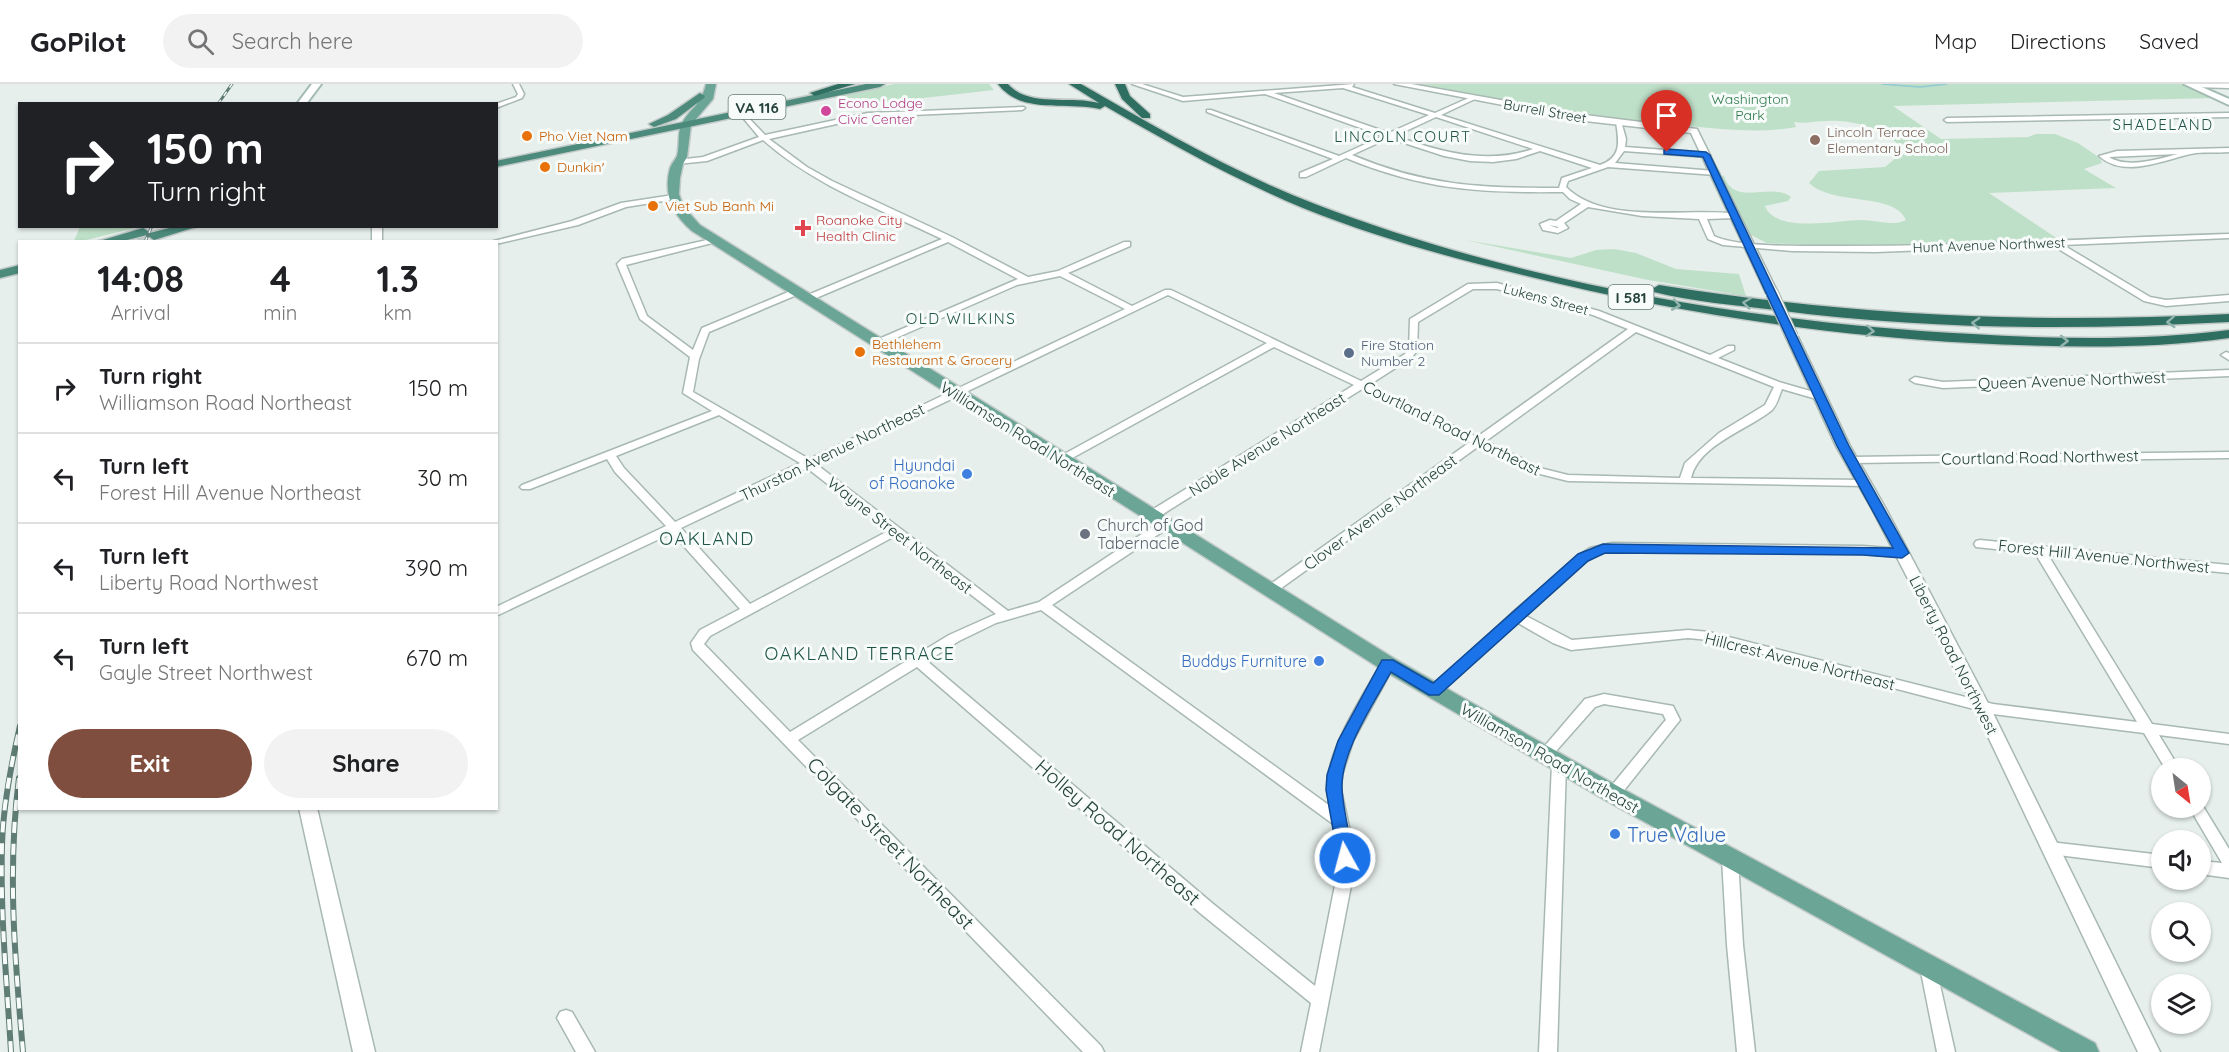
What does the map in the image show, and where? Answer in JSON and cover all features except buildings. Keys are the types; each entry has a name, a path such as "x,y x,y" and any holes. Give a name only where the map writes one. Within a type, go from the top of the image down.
{"highway":[{"path":"821,92 850,84"},
{"path":"498,164 861,84"},
{"path":"498,158 638,129 715,119 880,84"},
{"path":"1003,84 1019,97 1088,102 1149,122"},
{"path":"1007,84 1018,93 1040,98 1065,93 1068,89 1067,84"},
{"name":"I 581","path":"1074,84 1247,170 1342,209 1457,245 1584,276 1753,304 1910,320 2063,325 2229,318"},
{"name":"I 581","path":"1088,84 1236,173 1337,216 1461,256 1627,296 1799,323 1957,338 2095,342 2182,339 2229,334"},
{"path":"1120,84 1126,97 1149,122"},
{"name":"VA 116","path":"683,123 821,92"},
{"name":"VA 116","path":"704,97 717,106 728,108 774,102"},
{"path":"638,129 672,117 704,97"},
{"path":"683,139 694,127 715,119"},
{"path":"585,146 650,135 669,139"},
{"path":"113,240 182,228"},
{"path":"0,267 18,262"},
{"path":"0,274 18,270"}],"main road":[{"path":"303,100 302,92 306,84"},
{"path":"303,100 317,84"},
{"path":"701,84 704,97"},
{"path":"677,162 672,157 683,123 704,97 711,84"},
{"path":"2191,85 2229,102"},
{"path":"673,197 677,162 682,157 683,123"},
{"name":"Williamson Road Northeast","path":"673,197 683,217 713,240 1388,664 1613,794 2086,1052"}],"street":[{"path":"498,105 519,98 521,94 516,84"},
{"path":"1135,84 1186,99 1361,84"},
{"name":"Burrell Street","path":"1398,84 1620,122 1677,127 1694,131"},
{"path":"2191,85 2226,85"},
{"path":"1344,86 1539,149 1604,166 1715,173"},
{"path":"1265,92 1438,152 1476,158 1516,156 1539,149"},
{"path":"1303,175 1438,116 1473,98"},
{"path":"962,111 1008,103"},
{"path":"677,162 710,158 762,138 868,115 1022,108"},
{"path":"1209,111 1399,175 1449,186 1499,190 1563,190"},
{"path":"742,113 762,138 822,178 949,239 1026,280"},
{"path":"1947,120 2229,115"},
{"path":"1620,122 1624,140 1623,149 1604,166 1568,178 1562,184 1563,190 1570,196 1588,204 1633,213 1735,216"},
{"name":"Liberty Road Northwest","path":"1694,131 1851,460 1982,707 2149,1052"},
{"path":"1623,149 1706,155"},
{"path":"2200,151 2131,164 2111,161 2103,156 2118,153 2229,150"},
{"path":"498,241 575,223 624,205 673,197"},
{"path":"1559,223 1588,204"},
{"name":"Hunt Avenue Northwest","path":"1702,216 1714,239 1730,245 1842,250 2229,236"},
{"name":"Wayne Street Northeast","path":"949,239 801,295 710,326 702,333 688,393 808,464 1005,615"},
{"path":"695,356 643,316 621,264 625,261 713,240"},
{"path":"877,343 1026,280 1061,273 1127,243"},
{"path":"2055,243 2147,299 2166,303 2229,298"},
{"path":"1061,273 1131,309"},
{"name":"Lukens Street","path":"1481,285 1497,286 1557,301 1636,328 1779,386 1820,397"},
{"name":"Noble Avenue Northeast","path":"789,740 964,632 1005,615 1043,605 1157,521 1411,353 1414,349 1412,324 1417,317 1471,286 1481,285"},
{"name":"Thurston Avenue Northeast","path":"498,611 1168,292"},
{"name":"Courtland Road Northeast","path":"1168,292 1540,471 1557,477 1602,480 1864,483"},
{"name":"Clover Avenue Northeast","path":"1269,591 1636,328"},
{"path":"1061,460 1274,343"},
{"path":"1711,358 1731,348"},
{"name":"Queen Avenue Northwest","path":"1915,380 1943,385 2229,373"},
{"path":"1685,481 1689,465 1723,435 1769,407 1779,386"},
{"path":"526,487 719,412"},
{"path":"610,454 619,470 675,528 748,610 896,531"},
{"name":"Courtland Road Northwest","path":"1851,460 2227,457"},
{"name":"Forest Hill Avenue Northwest","path":"1980,544 2229,569"},
{"path":"1434,691 1583,558 1603,549 1863,550 1902,553"},
{"path":"2039,550 2166,758"},
{"path":"1043,605 1340,821"},
{"name":"Colgate Street Northeast","path":"748,610 705,633 700,638 698,647 1095,1052"},
{"name":"Hillcrest Avenue Northeast","path":"1516,616 1571,645 1668,635 1709,636 1982,707 2229,739"},
{"name":"Holley Road Northeast","path":"916,660 1214,915 1321,1001"},
{"path":"1310,1052 1346,870 1334,790 1341,754 1388,664"},
{"path":"1548,1052 1552,759 1590,703 1596,700 1604,699 1668,710 1672,717 1669,726 1613,794"},
{"path":"308,810 364,1052"},
{"path":"2203,818 2229,862"},
{"path":"2050,848 2151,861"},
{"path":"1730,859 1735,945 1746,1052"},
{"path":"2211,869 2229,872"},
{"path":"1928,967 1946,1052"},
{"path":"566,1018 586,1052"}],"green space":[{"path":"894,84 989,84 994,90 853,106 836,98 839,95"},
{"name":"Washington Park","path":"1416,84 2185,84 2214,98 1893,106 1941,139 2028,137 2036,134 2055,134 2078,143 2100,158 2102,163 2084,169 2116,188 1989,193 2058,239 1873,247 1767,243 1749,234 1720,175 1724,176 1736,191 1773,191 1791,197 1788,201 1765,206 1771,215 1794,223 1861,220 1890,223 1906,220 1900,211 1889,206 1832,195 1809,183 1819,171 1885,167 1897,157 1907,153 1891,138 1860,124 1838,121 1794,122 1796,127 1742,130 1653,123"},
{"path":"79,228 135,228 86,240 74,240"},
{"path":"1465,240 1571,258 1596,250 1614,249 1636,253 1676,269 1739,274 1746,296 1648,280"}],"waterway":[{"path":"1882,84 1920,87 1947,84"}],"tunnel":[{"path":"137,240 154,236"}],"railway":[{"path":"219,102 232,84"},
{"path":"146,240 151,228"},
{"path":"11,1052 3,923 2,845 8,785 18,736"},
{"path":"18,786 13,881 15,949 23,1052"}],"place":[{"name":"Econo Lodge Civic Center","path":"826,111"},
{"name":"Pho Viet Nam","path":"527,136"},
{"name":"Lincoln Terrace Elementary School","path":"1815,140"},
{"name":"Dunkin'","path":"545,167"},
{"name":"Viet Sub Banh Mi","path":"653,206"},
{"name":"Roanoke City Health Clinic","path":"803,228"},
{"name":"Bethlehem Restaurant & Grocery","path":"860,352"},
{"name":"Fire Station Number 2","path":"1349,353"},
{"name":"Hyundai of Roanoke","path":"967,474"},
{"name":"Church of God Tabernacle","path":"1085,534"},
{"name":"Buddys Furniture","path":"1319,661"},
{"name":"True Value","path":"1615,834"}],"district":[{"name":"SHADELAND","path":"2163,124"},
{"name":"LINCOLN COURT","path":"1403,136"},
{"name":"OLD WILKINS","path":"961,318"},
{"name":"OAKLAND","path":"707,538"},
{"name":"OAKLAND TERRACE","path":"860,653"}],"route":[{"path":"1345,858 1345,845 1334,790 1335,775 1346,741 1388,664 1434,691 1526,607 1594,551 1612,547 1863,550 1902,553 1843,446 1706,155 1667,152"}]}
